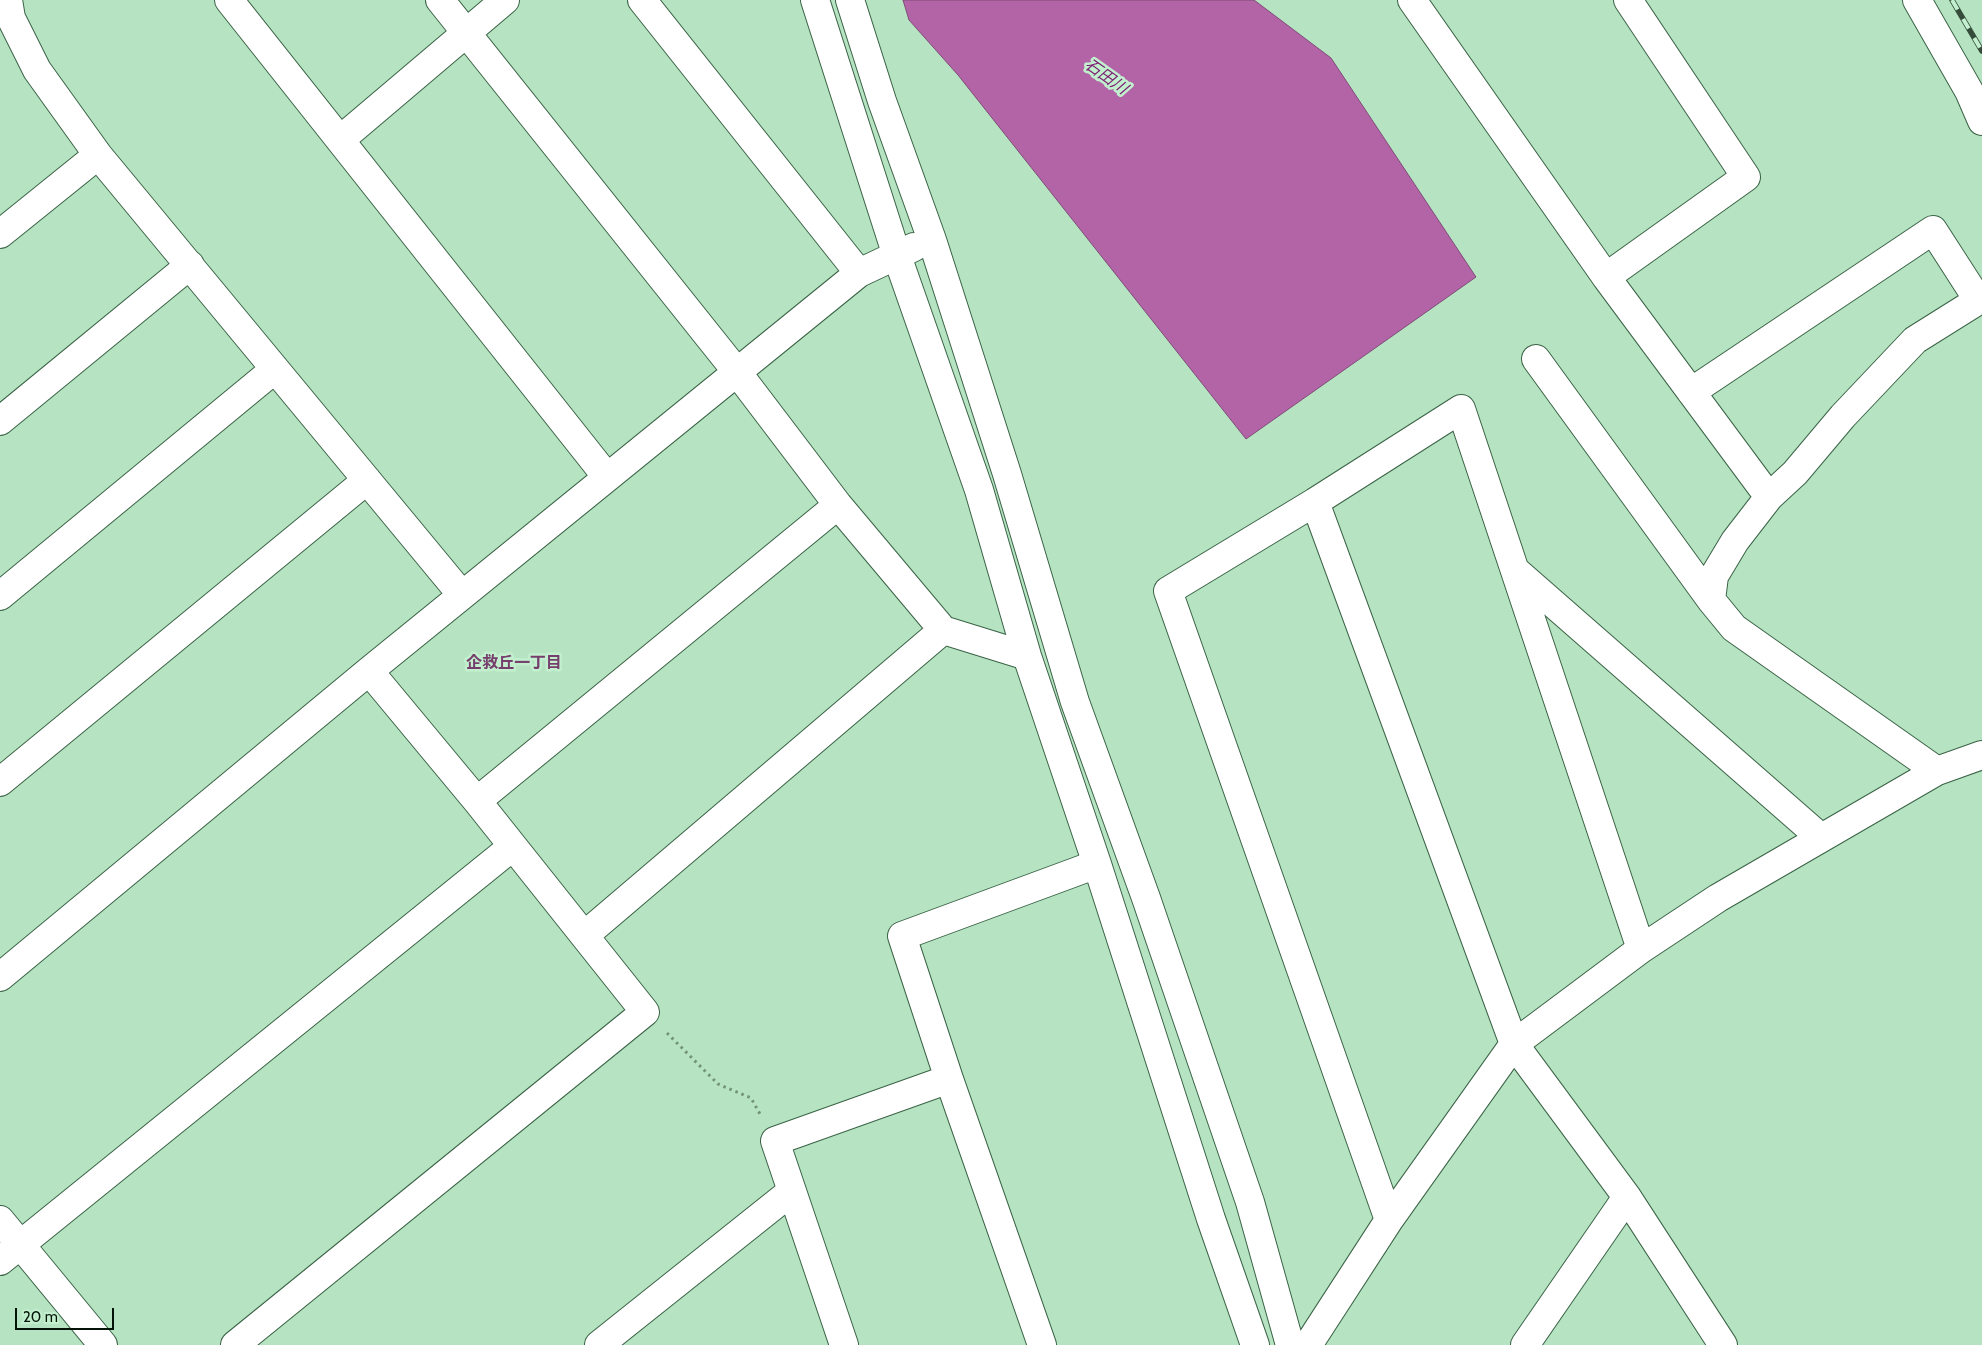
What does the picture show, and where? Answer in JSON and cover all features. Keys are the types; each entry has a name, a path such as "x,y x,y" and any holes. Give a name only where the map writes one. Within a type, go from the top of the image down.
{"street":[{"path":"8,0 11,18 37,70 98,155 462,595"},
{"path":"229,0 607,477"},
{"path":"440,0 737,372 838,505 942,630 1027,656"},
{"path":"340,140 504,0"},
{"path":"642,0 859,273"},
{"path":"815,0 896,253 979,490 1027,656 1097,864 1211,1219 1255,1345"},
{"path":"850,0 882,100 932,240 1007,474 1075,702 1146,898 1250,1202 1290,1345"},
{"path":"1412,0 1606,277 1769,497"},
{"path":"1606,277 1746,177 1628,0"},
{"path":"1917,0 1969,91 1982,121"},
{"path":"0,234 98,155"},
{"path":"1691,392 1933,230 1980,299 1915,340 1843,416 1795,473 1769,497 1735,541 1714,576 1711,600"},
{"path":"0,977 369,671 859,273 896,253 932,240"},
{"path":"0,421 190,265"},
{"path":"1536,359 1711,600 1734,628 1937,771"},
{"path":"0,596 275,369"},
{"path":"1389,1220 1168,591 1315,502 1461,409 1641,949"},
{"path":"0,782 367,480"},
{"path":"1315,502 1514,1044 1627,1197 1723,1345"},
{"path":"477,800 838,505"},
{"path":"1515,570 1820,838"},
{"path":"586,934 942,630"},
{"path":"235,1345 645,1012 586,934 512,847 477,800 369,671"},
{"path":"1308,1345 1389,1220 1514,1044 1641,949 1718,898 1937,771 1982,755"},
{"path":"10,1252 512,847"},
{"path":"1042,1345 949,1080 902,936 1097,864"},
{"path":"844,1345 775,1141 949,1080"},
{"path":"599,1345 792,1191"},
{"path":"1525,1345 1627,1197"},
{"path":"0,1220 10,1252 103,1345"}],"path":[{"path":"645,1012 718,1084 751,1098 775,1141"}],"water":[{"name":"石田川","path":"903,0 1254,0 1331,58 1476,277 1246,439 958,75 909,20"}],"railway":[{"path":"1952,0 1982,51"}],"district":[{"name":"企救丘一丁目","path":"514,663"}]}
